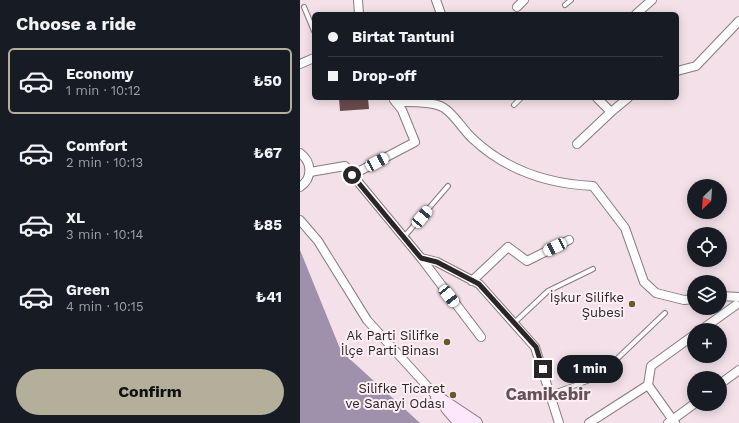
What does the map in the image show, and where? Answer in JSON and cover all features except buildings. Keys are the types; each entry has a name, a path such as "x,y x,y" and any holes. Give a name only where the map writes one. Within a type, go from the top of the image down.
{"main road":[{"path":"437,397 460,423"},
{"path":"437,397 476,423"}],"street":[{"path":"358,0 359,12"},
{"path":"436,0 440,12"},
{"path":"517,7 524,0"},
{"path":"638,12 652,0"},
{"path":"679,70 696,66 739,21"},
{"path":"300,64 312,59"},
{"path":"352,175 415,142 402,110 394,100"},
{"path":"394,100 427,103 444,107 473,139 497,159 519,169 566,185 593,186 625,228 644,282 656,293 687,300"},
{"path":"599,100 611,112"},
{"path":"577,144 626,100"},
{"path":"300,153 309,163 310,172 306,182 300,187"},
{"path":"310,172 345,166 421,258 481,336"},
{"path":"300,220 318,241 367,320 437,397"},
{"path":"472,281 508,246 527,260 570,240"},
{"path":"421,258 437,262 479,284 536,347 559,423"},
{"path":"727,298 737,301"},
{"path":"710,323 737,301"},
{"path":"687,340 651,366 648,385 672,422 687,410"},
{"path":"727,379 739,370"},
{"path":"589,423 648,385"}],"lane":[{"path":"565,5 571,0"},
{"path":"304,7 312,26"},
{"path":"514,105 519,100"},
{"path":"404,238 448,186"},
{"path":"514,323 548,291 593,270"},
{"path":"551,394 598,377 665,313"}],"shaded area":[{"path":"300,250 341,351 420,423 300,423"}],"place":[{"name":"İşkur Silifke Şubesi","path":"632,304"},
{"name":"Ak Parti Silifke İlçe Parti Binası","path":"447,342"},
{"name":"Silifke Ticaret ve Sanayi Odası","path":"453,395"}],"district":[{"name":"Camikebir","path":"548,394"}],"route":[{"path":"352,175 421,258 437,262 479,284 536,347 543,369"}]}
